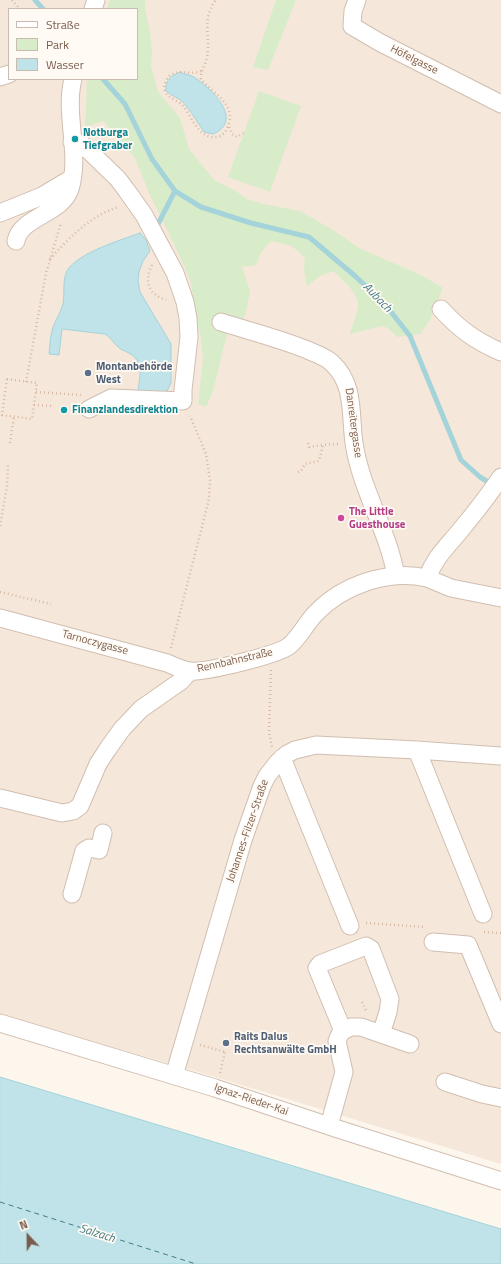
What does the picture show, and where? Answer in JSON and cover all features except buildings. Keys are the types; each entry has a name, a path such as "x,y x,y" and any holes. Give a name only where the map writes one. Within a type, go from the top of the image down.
{"street":[{"name":"Höfelgasse","path":"357,0 353,11 352,26 379,42 501,104"},
{"path":"16,241 20,231 26,225 47,213 62,201 70,190 74,164 70,100 73,80"},
{"path":"72,142 78,142 87,149 118,179 144,215 178,280 188,318 189,337 183,401 111,398 86,402"},
{"path":"0,213 42,196 72,178"},
{"path":"441,309 457,326 469,335 501,352"},
{"name":"Danreitergasse","path":"221,322 294,344 323,356 333,364 344,378 349,388 354,443 365,486 391,552 396,576"},
{"path":"427,578 434,561 457,535 497,483"},
{"name":"Rennbahnstraße","path":"0,798 62,814 78,808 83,800 98,764 106,750 122,729 141,710 181,681 190,671 206,670 272,654 284,649 292,644 320,609 344,591 360,584 396,576 414,575 427,578 451,588 501,598"},
{"name":"Tarnoczygasse","path":"0,618 167,663 190,671"},
{"name":"Johannes-Filzer-Straße","path":"174,1076 211,946 255,804 267,776 280,760 295,750 316,745 501,756"},
{"path":"417,750 483,914"},
{"path":"280,760 350,926"},
{"path":"72,894 84,851 89,848 99,850 103,833"},
{"path":"433,942 468,944 501,1024"},
{"path":"343,1031 317,968 320,964 366,946 370,949 390,998 388,1012 380,1034"},
{"name":"Ignaz-Rieder-Kai","path":"0,1023 215,1088 501,1181"},
{"path":"329,1126 344,1072 337,1041 340,1034 351,1027 356,1026 410,1044"},
{"path":"445,1082 482,1094 501,1098"}],"path":[{"path":"12,0 19,8"},
{"path":"201,71 196,73 179,72 169,76 164,88 165,92 182,104 199,129 206,135 211,137 219,136 224,133 228,126 230,112 217,94 201,79 201,71 207,59 207,25 209,13 216,0"},
{"path":"228,126 232,134 237,137 244,134"},
{"path":"49,259 73,235 96,217 116,208 135,202"},
{"path":"26,382 49,259 62,219"},
{"path":"7,379 26,382 37,383 32,419 2,415 7,379"},
{"path":"36,392 86,402"},
{"path":"0,398 4,399"},
{"path":"167,663 206,516 210,493 209,468 206,454 183,401"},
{"path":"34,404 54,406"},
{"path":"10,442 14,416"},
{"path":"308,443 309,447 354,443"},
{"path":"298,472 301,471 305,464 319,461 323,445"},
{"path":"0,526 7,486 8,464"},
{"path":"0,592 51,604"},
{"path":"272,654 269,737 280,760"},
{"path":"184,1040 226,1052 215,1088"}],"shaded area":[{"path":"0,0 501,0 501,1164 195,1071 0,1015"}],"green space":[{"path":"110,0 145,0 145,9 152,51 151,66 158,92 180,118 189,149 214,180 236,191 247,199 300,211 333,230 359,248 421,275 443,288 430,320 420,334 397,337 388,328 382,326 350,334 357,313 358,301 349,287 333,271 320,276 307,286 304,269 305,258 292,246 271,241 261,252 256,265 242,267 250,291 245,315 236,329 227,334 213,391 206,407 198,404 203,359 200,332 196,319 191,283 183,263 149,193 135,158 103,121 85,127 87,80 138,80 138,8 107,8"},
{"path":"276,0 296,0 268,70 253,67"},
{"path":"259,91 301,106 270,192 228,177"}],"water":[{"path":"180,72 192,76 205,85 223,107 226,115 225,122 221,129 217,132 213,134 204,132 183,102 166,91 166,84 169,79"},
{"path":"140,233 146,240 150,251 143,261 139,272 138,280 140,292 171,344 171,383 167,391 163,394 156,395 138,390 140,371 138,362 132,355 116,345 105,334 62,329 59,355 49,354 52,330 63,304 65,275 72,264 89,253 111,243"},
{"name":"Salzach","path":"0,1077 501,1229 501,1264 0,1264"}],"waterway":[{"name":"Aubach","path":"35,0 42,8"},
{"name":"Aubach","path":"104,80 125,104 152,159 175,191 201,207 251,223 309,237 384,303 410,336 461,460 480,477 493,485"},
{"name":"Aubach","path":"157,226 175,191"}],"ferry route":[{"path":"0,1202 196,1264"}],"place":[{"name":"Notburga Tiefgraber","path":"75,139"},
{"name":"Montanbehörde West","path":"88,373"},
{"name":"Finanzlandesdirektion","path":"64,410"},
{"name":"The Little Guesthouse","path":"341,518"},
{"name":"Raits Dalus Rechtsanwälte GmbH","path":"226,1043"}]}
